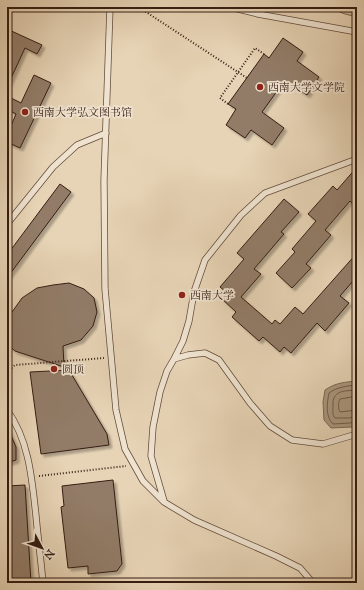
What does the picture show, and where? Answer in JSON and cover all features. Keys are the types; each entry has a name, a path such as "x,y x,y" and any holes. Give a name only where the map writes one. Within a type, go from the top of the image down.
{"lane":[{"path":"110,7 104,195 104,275 116,410 124,449 143,481 164,502 194,520 300,568 313,583"},
{"path":"230,7 258,14 357,32"},
{"path":"7,224 53,167 77,145 106,133"},
{"path":"164,502 150,456 154,426 160,392 167,371 183,341 189,321 194,292 205,260 241,215 266,193 357,159"},
{"path":"174,359 188,355 206,353 219,360 250,403 270,426 292,440 323,444 357,434"},
{"path":"7,410 24,444 31,467 43,583"}],"path":[{"path":"142,7 143,10 247,78"},
{"path":"228,104 220,98 238,72 256,48 264,54"},
{"path":"7,372 15,365 111,358"},
{"path":"32,476 134,465"}],"shaded area":[{"path":"327,7 357,7 357,17 345,14"}],"water":[{"path":"357,381 357,424 352,427 331,428 324,420 323,402 325,390 336,384"}],"building":[{"name":"西南大学弘文图书馆","path":"7,29 42,45 37,54 25,48 7,87"},
{"name":"西南大学文学院","path":"283,38 303,52 297,61 319,77 307,95 285,80 262,112 284,128 272,145 251,130 245,138 226,125 236,109 228,104 264,54 269,58"},
{"name":"西南大学弘文图书馆","path":"34,75 51,83 20,148 7,142 7,135 16,114 7,109 7,96 21,103"},
{"path":"357,167 357,208 350,201 325,230 331,235 306,264 311,268 292,288 276,273 295,252 292,249 316,221 308,214 333,186 337,190"},
{"path":"60,184 71,192 7,278 7,255"},
{"path":"284,199 299,212 281,232 284,234 254,269 261,274 241,297 272,324 275,320 280,324 295,307 303,314 357,253 357,284 353,281 340,296 349,303 325,331 317,323 291,353 284,347 280,352 263,337 259,341 232,317 236,312 221,298 226,292 220,287 244,259 237,253"},
{"path":"69,283 84,289 94,298 97,312 93,326 81,340 63,346 64,367 15,351 7,344 7,319 22,298 37,288"},
{"path":"69,370 107,434 109,445 41,454 30,372"},
{"path":"7,426 16,447 16,460 7,463"},
{"path":"113,480 122,564 117,571 88,574 88,566 68,568 61,507 64,506 62,486"},
{"path":"25,485 31,583 8,583 7,486"}],"place":[{"name":"西南大学文学院","path":"260,87"},
{"name":"西南大学弘文图书馆","path":"25,112"},
{"name":"西南大学","path":"182,295"},
{"name":"圆顶","path":"54,369"}]}
